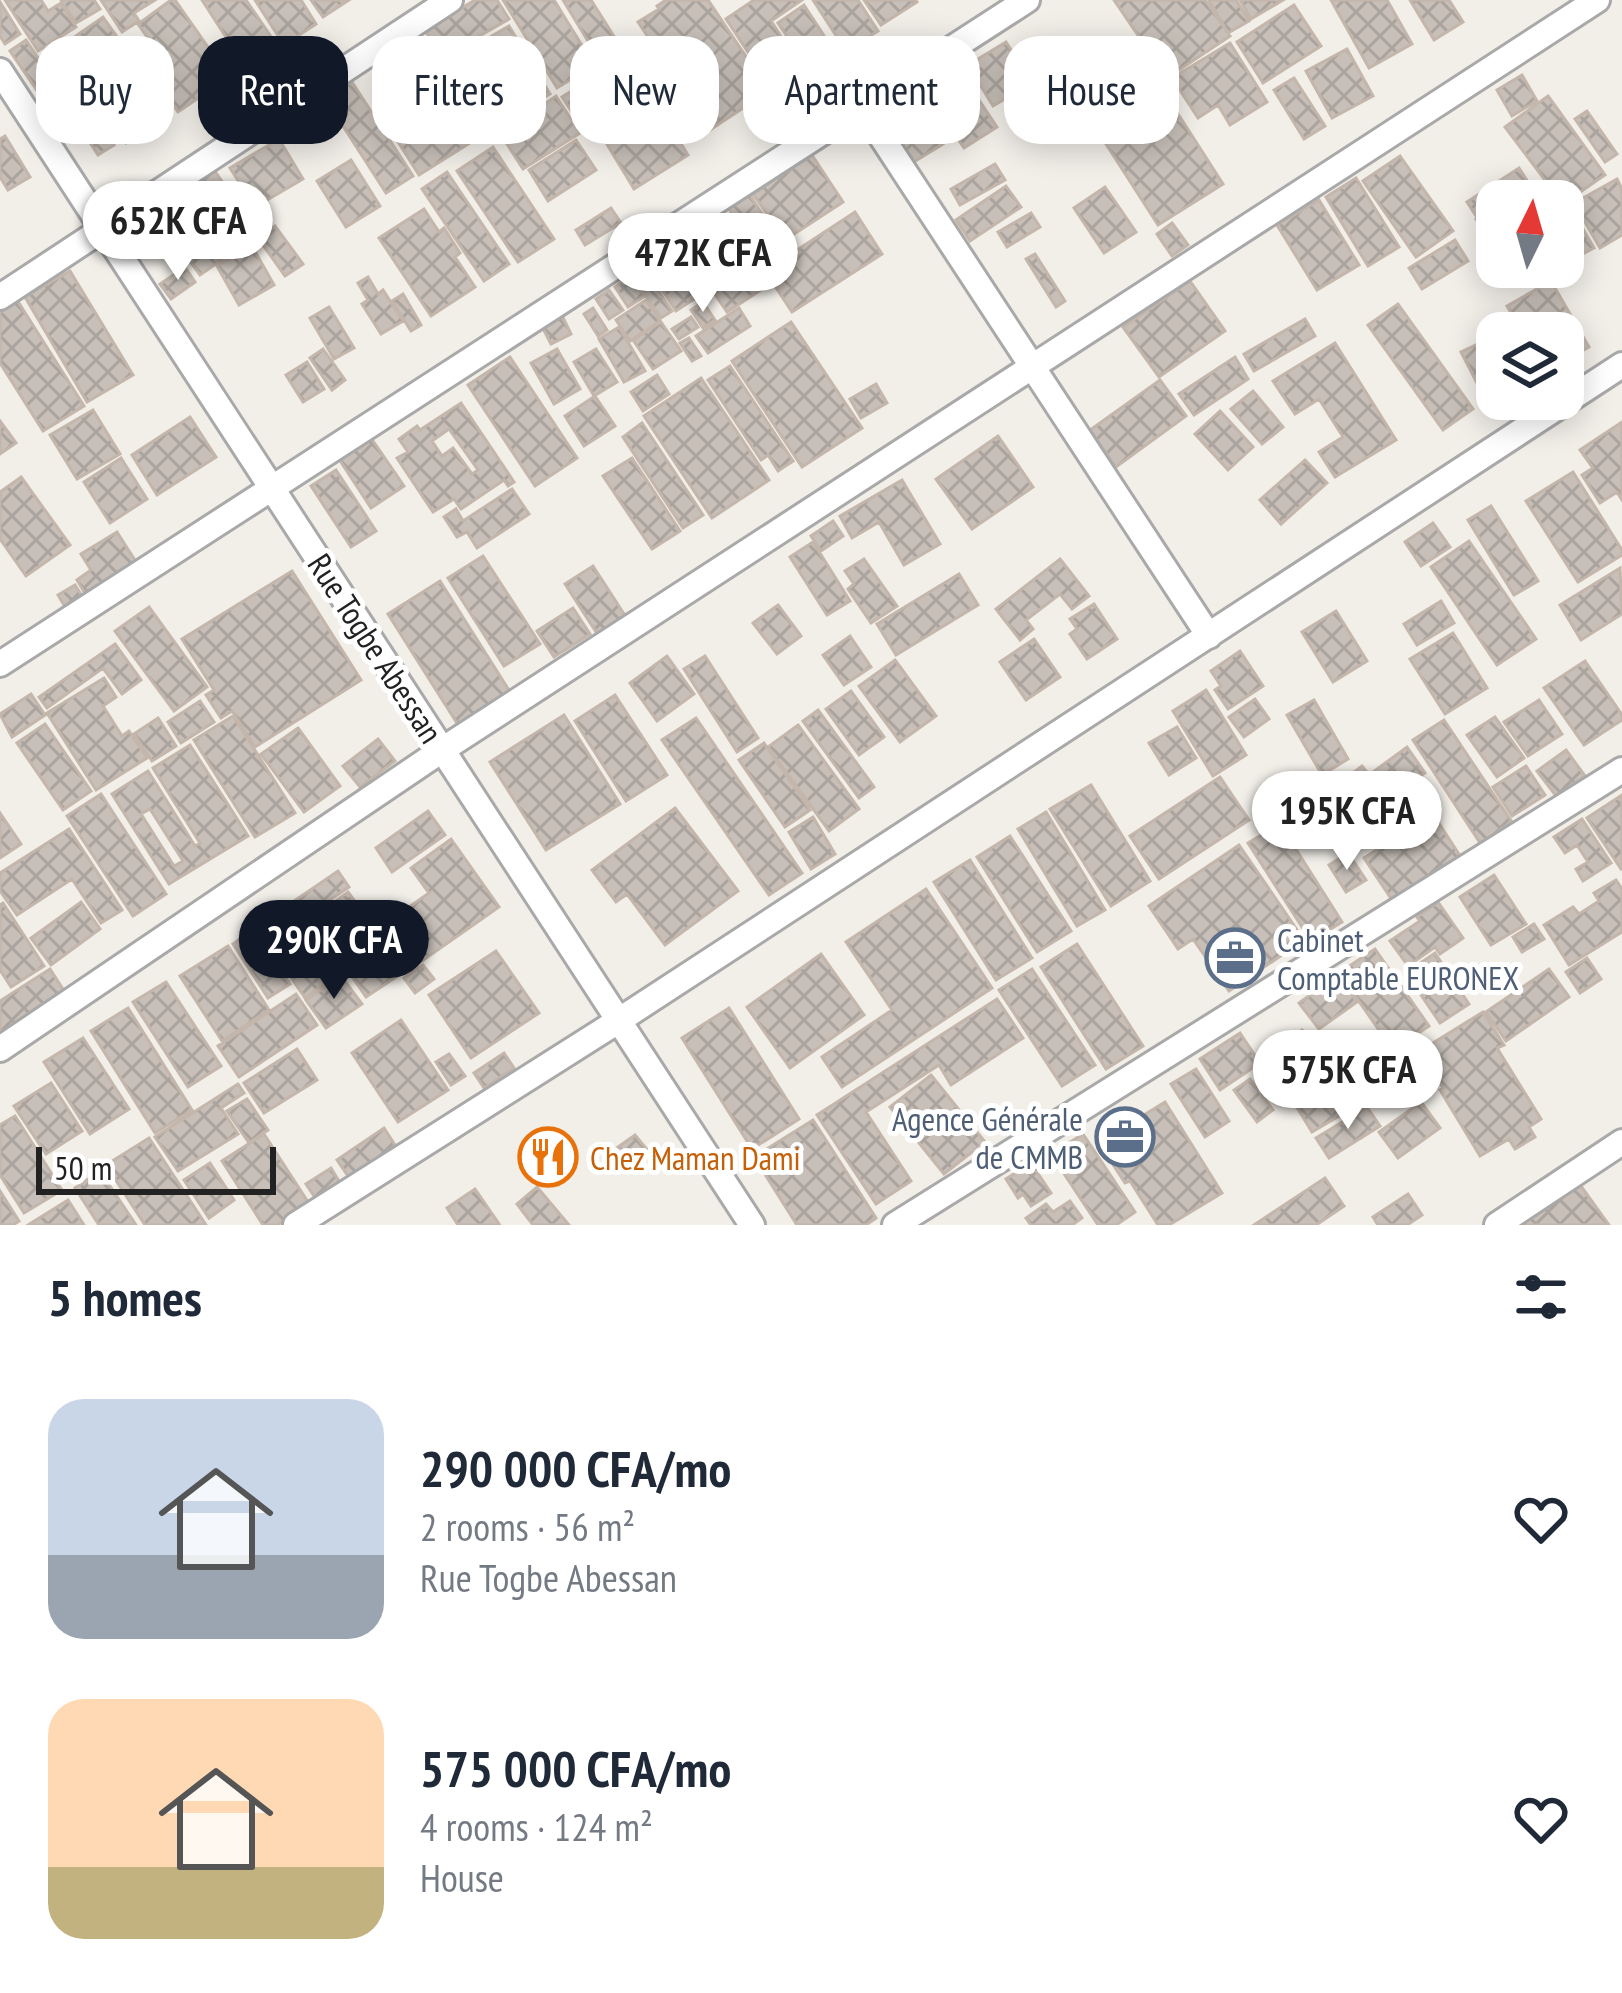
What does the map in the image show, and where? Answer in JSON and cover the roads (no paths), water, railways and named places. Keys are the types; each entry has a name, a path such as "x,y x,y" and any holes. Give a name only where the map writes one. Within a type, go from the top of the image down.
{"street":[{"path":"0,297 449,0"},
{"path":"971,36 1027,0"},
{"path":"0,1049 442,750 1597,0"},
{"name":"Rue Togbe Abessan","path":"0,70 752,1225"},
{"path":"0,664 805,144"},
{"path":"886,144 1209,636"},
{"path":"296,1225 618,1021 1622,365"},
{"path":"895,1225 1622,770"},
{"path":"1497,1225 1622,1142"}],"place":[{"name":"Cabinet Comptable EURONEX","path":"1235,958"},
{"name":"Agence Générale de CMMB","path":"1125,1137"},
{"name":"Chez Maman Dami","path":"548,1157"}]}
